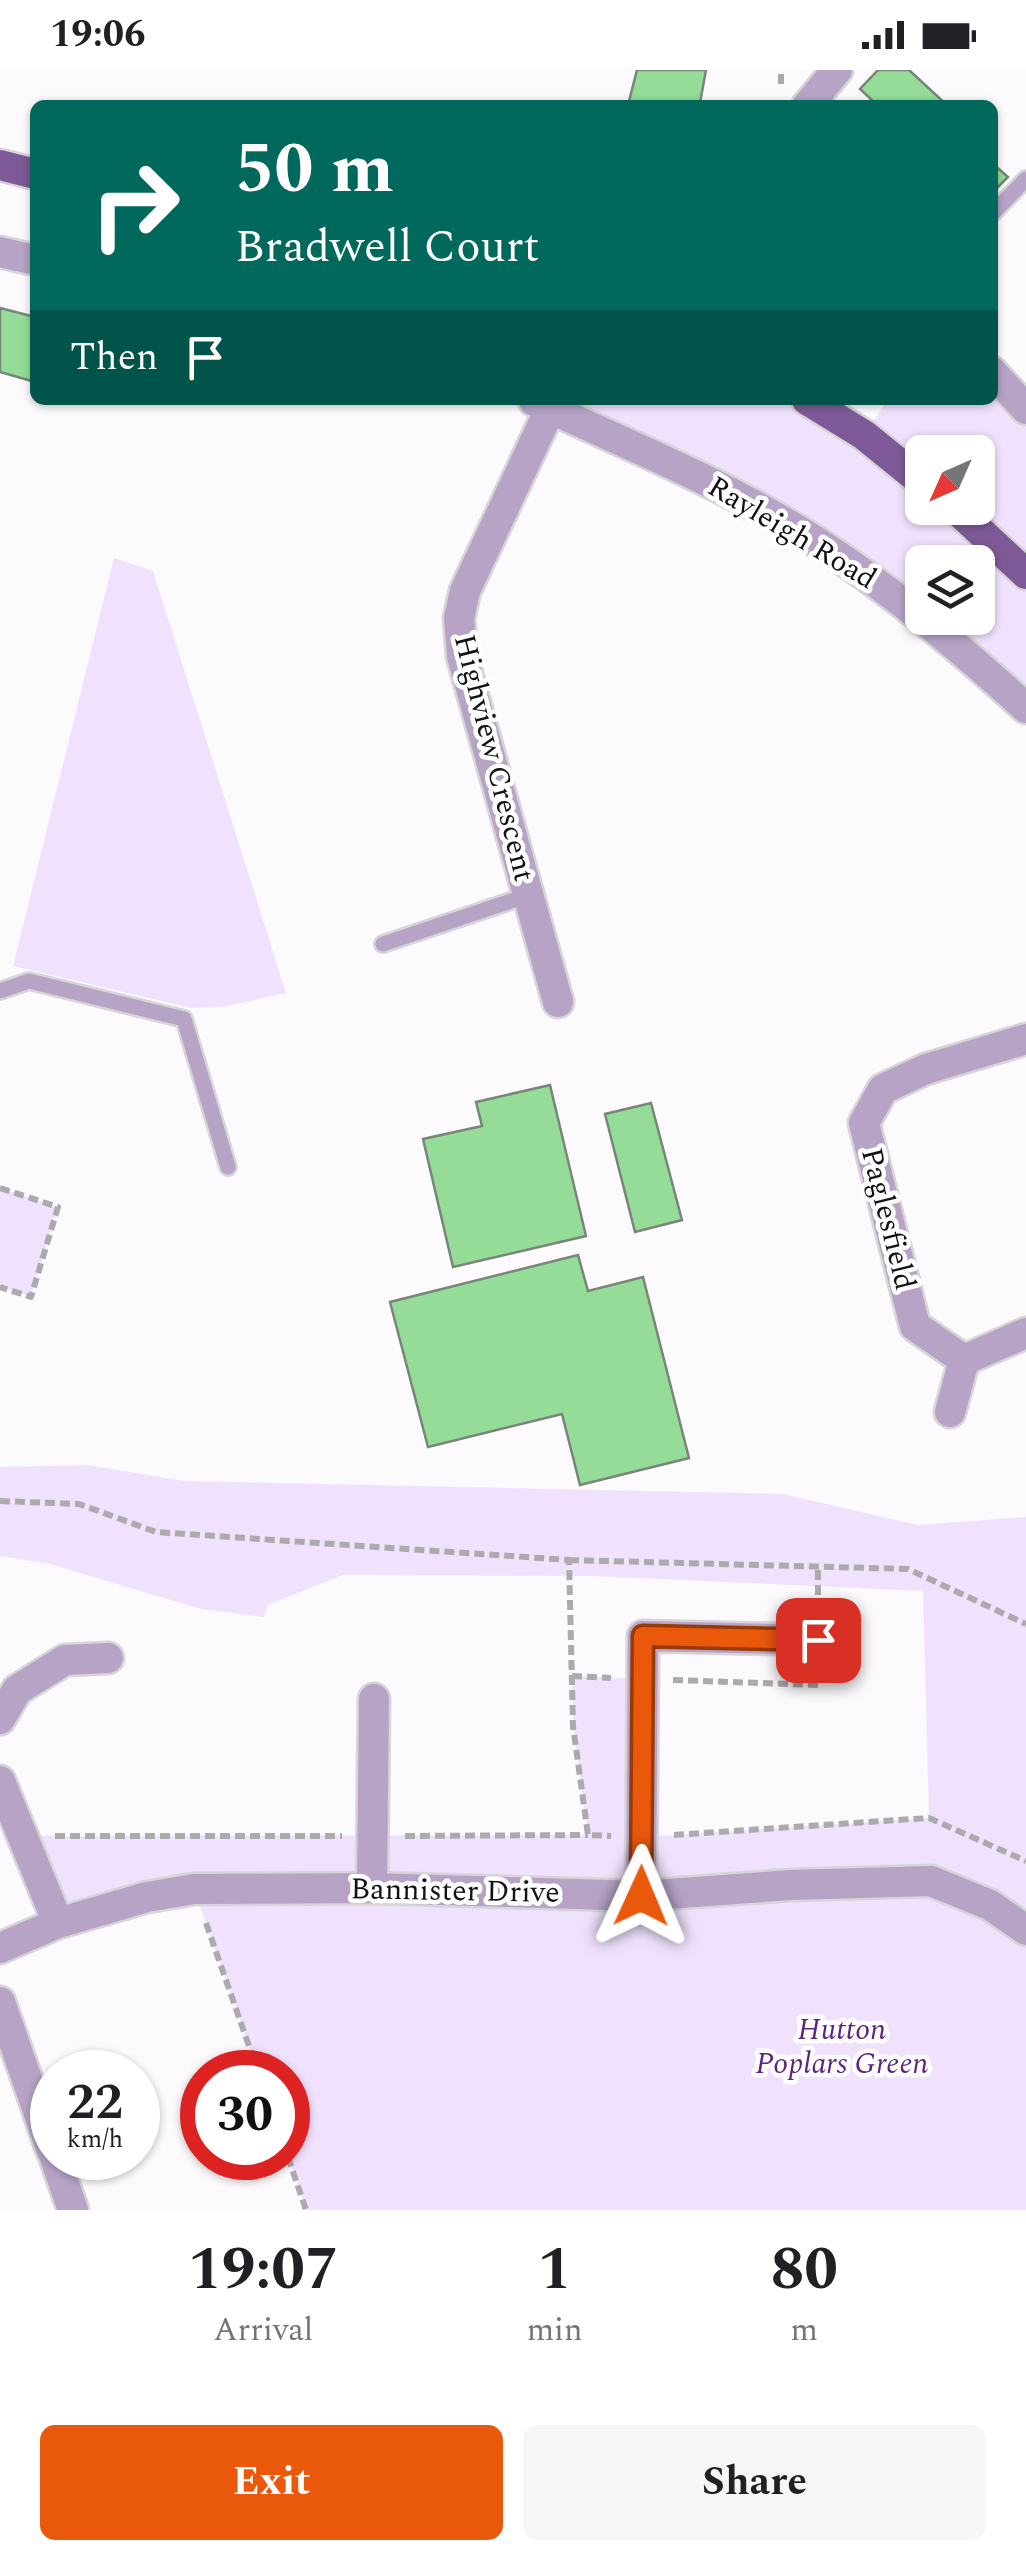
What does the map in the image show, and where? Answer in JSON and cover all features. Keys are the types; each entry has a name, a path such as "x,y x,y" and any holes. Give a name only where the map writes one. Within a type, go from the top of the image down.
{"main road":[{"path":"0,165 30,173"},
{"path":"815,405 864,435 905,468"},
{"path":"973,525 1026,574"}],"street":[{"path":"812,100 837,70"},
{"path":"0,252 30,259"},
{"path":"998,379 1026,410"},
{"name":"Highview Crescent","path":"540,405 465,592 460,618 462,656 558,1002"},
{"name":"Rayleigh Road","path":"542,405 678,464 773,516 882,586 1026,708"},
{"name":"Paglesfield","path":"964,1360 916,1326 864,1124 883,1089 926,1069 1026,1038"},
{"path":"950,1412 964,1360 1026,1333"},
{"path":"641,1896 643,1636 818,1640"},
{"path":"0,1718 18,1690 66,1660 108,1658"},
{"path":"372,1888 374,1699"},
{"path":"0,1781 58,1923"},
{"name":"Bannister Drive","path":"0,1948 58,1923 147,1897 194,1889 372,1888 641,1896 931,1880 990,1906 1026,1930"},
{"path":"0,2002 30,2086"},
{"path":"63,2180 73,2210"}],"lane":[{"path":"998,208 1026,179"},
{"path":"382,944 530,895"},
{"path":"0,991 29,981 184,1019 228,1167"}],"path":[{"path":"0,1188 58,1207 30,1296 0,1287"},
{"path":"0,1501 79,1504 156,1532 569,1560 908,1569 1026,1624"},
{"path":"569,1560 573,1726 588,1835"},
{"path":"22,1836 642,1837 929,1818 1026,1861"},
{"path":"194,1889 250,2050"},
{"path":"296,2180 306,2210"}],"green space":[{"path":"998,378 1026,409 1026,708 939,635 995,635 995,545 905,545 905,606 882,587 540,405 815,405 864,435 885,405 998,405"},
{"path":"114,558 153,571 286,993 223,1007 191,1008 13,966"},
{"path":"0,1188 58,1207 31,1297 0,1287"},
{"name":"Hutton Poplars Green","path":"87,1465 185,1481 783,1494 918,1525 1026,1517 1026,2210 306,2210 296,2180 310,2180 310,2050 250,2050 194,1889 58,1923 22,1836 588,1835 573,1726 572,1676 643,1679 642,1837 929,1818 923,1591 592,1576 343,1575 268,1605 264,1617 201,1609 50,1564 0,1556 0,1467"}],"building":[{"path":"637,70 706,70 701,100 629,100"},
{"path":"878,70 909,70 942,100 872,100 860,89"},
{"path":"998,168 1008,177 998,187"},
{"path":"0,308 30,316 30,381 0,372"},
{"path":"550,1085 586,1236 453,1267 423,1139 482,1126 476,1102"},
{"path":"651,1103 682,1220 635,1232 605,1114"},
{"path":"578,1255 588,1291 643,1277 689,1458 580,1485 562,1414 428,1447 390,1302"}],"route":[{"path":"641,1896 643,1636 818,1640"}]}
